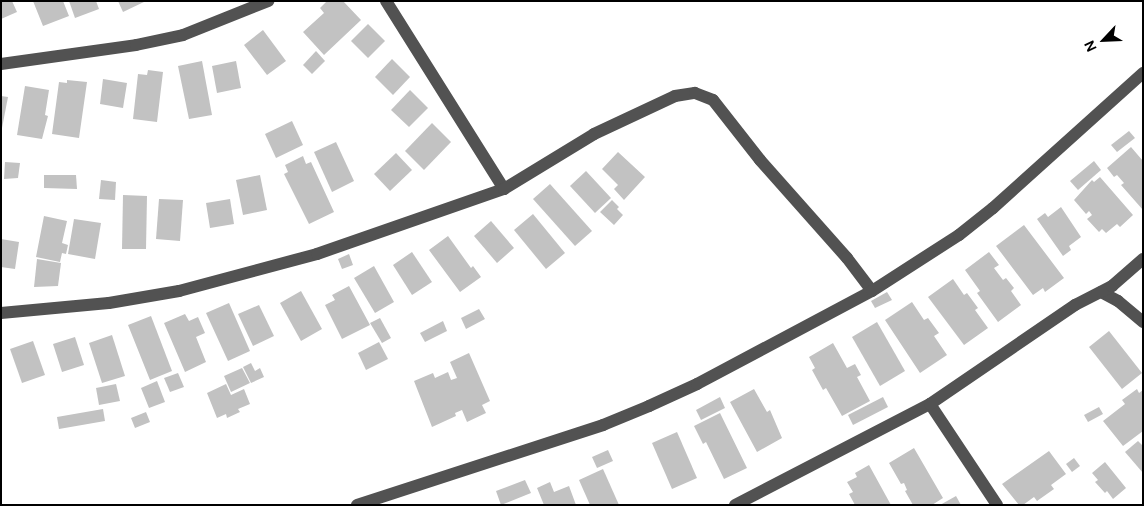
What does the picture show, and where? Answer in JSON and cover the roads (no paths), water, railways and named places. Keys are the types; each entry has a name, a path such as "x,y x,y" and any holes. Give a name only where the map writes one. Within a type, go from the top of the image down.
{"street":[{"path":"1,64 136,45 183,35 268,1"},
{"path":"386,1 504,189"},
{"path":"357,505 593,428 649,406 697,384 872,292 959,235 993,208 1143,72"},
{"path":"1,313 109,303 179,291 317,254 504,189 594,134 675,96 695,93 713,100 760,160 847,258 872,292"},
{"path":"735,505 930,404 1075,305 1112,286 1143,259"},
{"path":"1101,292 1118,301 1143,322"},
{"path":"930,404 997,505"}]}
